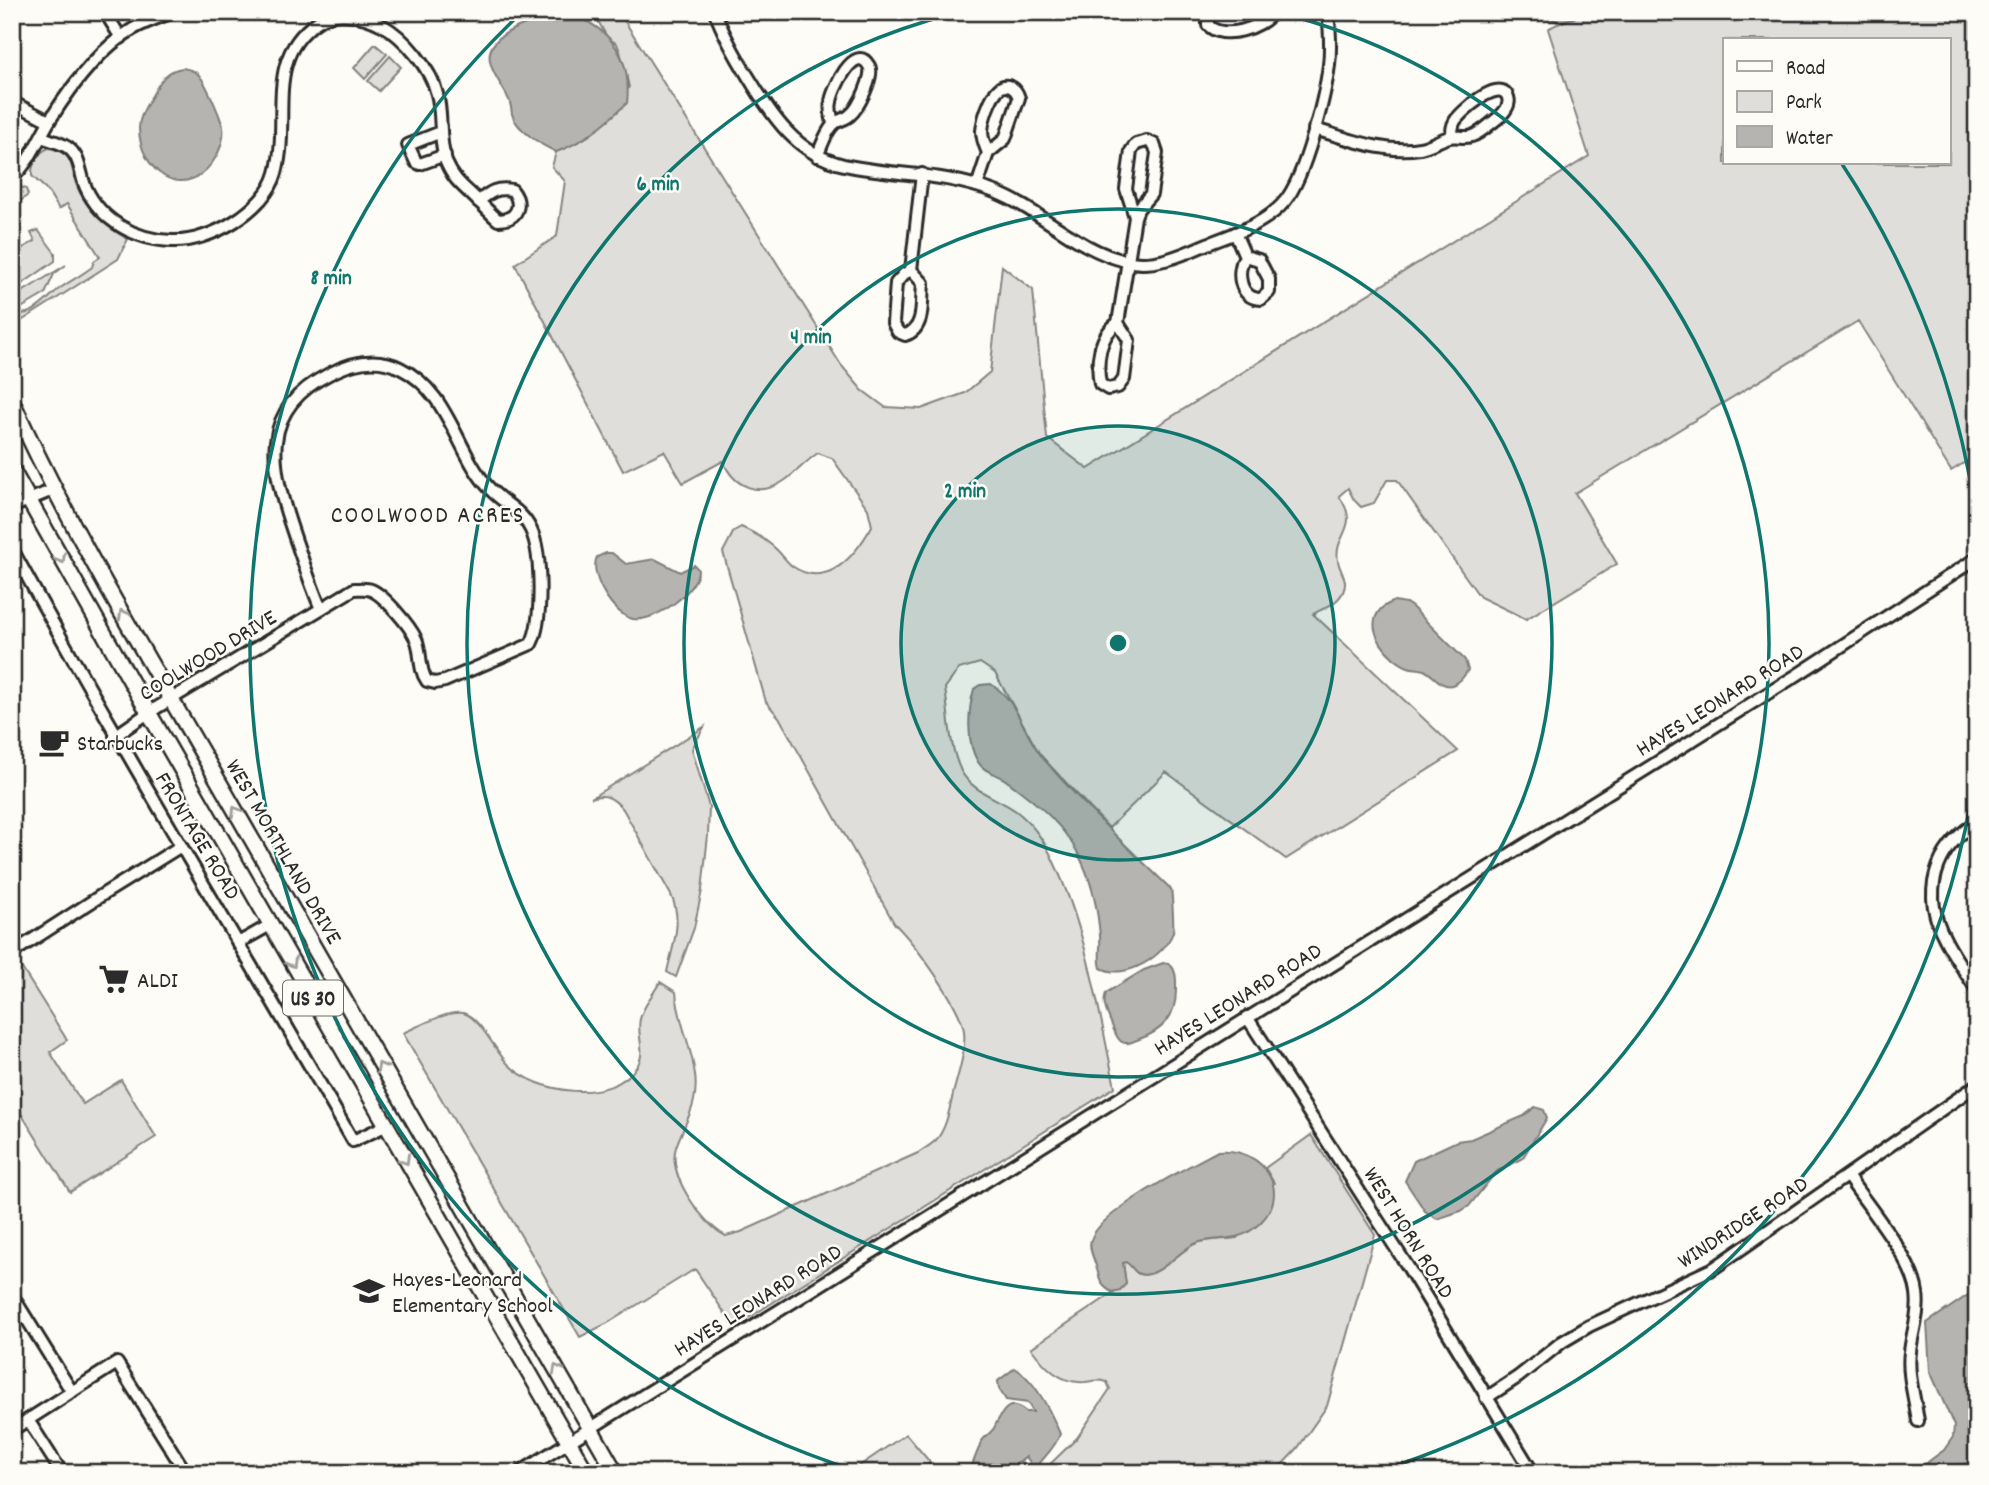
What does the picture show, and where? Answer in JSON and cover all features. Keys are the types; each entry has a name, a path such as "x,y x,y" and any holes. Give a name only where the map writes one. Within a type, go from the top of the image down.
{"highway":[{"name":"WEST MORTHLAND DRIVE","path":"12,401 78,536 388,1080 500,1267 591,1428"},
{"name":"US 30","path":"12,470 148,713 587,1473"},
{"name":"US 30","path":"591,1428 616,1473"}],"street":[{"path":"105,12 121,38"},
{"path":"12,178 77,81 101,55 132,29 173,12"},
{"path":"715,12 736,56 778,123 817,156 855,167 922,174 977,186 1015,202 1098,252 1128,262 1169,259 1265,219 1285,202 1298,180 1329,68 1328,12"},
{"path":"1211,12 1208,25 1222,33 1266,22 1273,12"},
{"path":"42,137 68,147 75,155 81,177 94,203 111,220 130,232 173,242 220,229 243,218 262,199 276,175 280,149 283,74 289,50 303,32 324,14 355,15 383,25 410,47 437,93 445,155 460,187 479,201"},
{"path":"817,156 833,124 850,115 868,84 871,70 862,60 847,66 832,96 830,107 833,124"},
{"path":"977,186 988,153 982,131 993,93 1003,86 1011,87 1019,98 1009,132 1002,143 988,153"},
{"path":"1314,129 1391,149 1421,148 1452,136 1471,137 1504,113 1508,106 1505,92 1493,90 1469,108 1454,123 1452,136"},
{"path":"12,102 49,121"},
{"path":"441,132 408,145 416,162 420,164 445,155"},
{"path":"1118,323 1107,331 1102,343 1098,377 1100,384 1108,389 1118,387 1124,379 1129,340 1118,323 1135,217 1138,209 1151,194 1157,153 1154,145 1147,141 1136,144 1131,151 1126,189 1135,217"},
{"path":"911,270 896,283 893,323 898,332 905,335 914,332 919,326 923,283 911,270 922,174"},
{"path":"1235,233 1245,256"},
{"name":"COOLWOOD DRIVE","path":"115,736 148,713 172,699 321,609 354,589 370,590 379,595 415,638 422,674 427,681 435,683 522,650 531,644 537,628 539,582 535,539 531,528 520,513 489,488 431,392 409,372 385,362 353,364 325,376 288,407 278,428 275,459 277,483 321,609"},
{"path":"12,507 55,489"},
{"name":"FRONTAGE ROAD","path":"12,549 115,736 353,1141 385,1126"},
{"name":"HAYES LEONARD ROAD","path":"519,1473 1797,675 1977,558"},
{"path":"1977,822 1948,846 1938,865 1933,887 1936,917 1945,939 1977,990"},
{"path":"12,953 181,846"},
{"path":"239,943 270,925"},
{"name":"WEST HORN ROAD","path":"1247,1017 1408,1267 1533,1473"},
{"name":"WINDRIDGE ROAD","path":"1486,1398 1562,1342 1615,1312 1680,1286 1714,1268 1977,1085"},
{"path":"1848,1177 1913,1275 1917,1292 1917,1317 1910,1353 1910,1370 1918,1422"},
{"path":"12,1295 72,1392"},
{"path":"12,1430 117,1363 186,1473"},
{"path":"29,1420 62,1473"}],"green space":[{"path":"593,12 619,12 841,365 862,390 885,407 921,409 965,393 990,372 1002,266 1033,290 1047,438 1088,469 1589,156 1548,29 1580,12 1977,12 1977,455 1951,471 1858,321 1575,493 1617,564 1526,619 1480,597 1397,480 1387,480 1374,503 1361,507 1348,488 1339,496 1348,516 1338,552 1345,587 1334,603 1313,614 1458,751 1286,859 1166,772 1109,828 1040,755 995,673 980,663 959,669 945,688 957,761 972,785 1009,806 1028,821 1051,855 1084,944 1115,1087 734,1327 695,1269 608,1323 580,1337 403,1033 441,1016 463,1013 475,1021 508,1064 521,1074 555,1088 593,1090 610,1086 625,1078 637,1066 641,1055 640,1019 660,982 676,992 696,1086 693,1104 676,1147 677,1171 697,1210 726,1236 741,1232 918,1153 934,1142 948,1116 964,1046 961,1019 945,990 894,923 779,717 766,702 723,552 734,531 741,527 769,543 792,566 805,573 829,572 849,558 872,526 868,509 832,458 818,453 784,481 765,489 748,487 741,483 723,461 683,483 664,451 623,471 515,264 557,236 565,181 552,167 556,152 595,131 629,87 617,44 607,37"},
{"path":"375,44 387,54 365,79 354,68"},
{"path":"390,56 401,67 379,91 368,81"},
{"path":"49,148 60,151 68,158 76,184 90,209 111,229 128,239 118,259 12,327 12,312 26,314 38,308 59,289 92,267 94,261 100,257 67,204 59,209 47,190 32,176 36,159"},
{"path":"19,186 26,189 28,195 12,208 12,189"},
{"path":"38,230 55,253 55,261 12,291 12,254 35,241 31,233"},
{"path":"66,265 54,274 45,294 23,307 16,304 15,299 19,294"},
{"path":"704,727 692,749 709,807 702,890 694,928 676,977 667,972 677,924 671,895 623,809 609,798 591,798"},
{"path":"18,962 67,1040 50,1052 83,1104 121,1080 156,1137 70,1192 12,1099 12,965"},
{"path":"1311,1135 1375,1235 1327,1406 1297,1449 1274,1473 1041,1473 1077,1438 1110,1389 1104,1381 1076,1382 1060,1377 1041,1361 1031,1348 1126,1284 1123,1263 1126,1262 1138,1273 1145,1275 1167,1265 1194,1244 1237,1238 1274,1183 1265,1168"},
{"path":"906,1434 929,1461 932,1473 849,1473"}],"water":[{"path":"1546,12 1580,12 1574,18 1558,22 1549,18"},
{"path":"568,13 596,27 616,46 626,72 627,103 594,131 556,152 531,137 515,120 509,100 492,69 490,53 504,34 530,22"},
{"path":"183,68 196,73 205,84 223,127 223,136 215,159 200,175 176,181 154,168 146,157 139,128 143,113 159,83 171,72"},
{"path":"612,553 626,564 655,559 680,572 694,565 698,569 696,578 674,604 652,616 633,619 618,611 599,584 595,565 597,557"},
{"path":"1394,601 1412,607 1465,660 1468,670 1460,681 1452,685 1441,683 1424,670 1410,668 1401,663 1387,651 1377,635 1376,618 1381,609"},
{"path":"991,684 1008,699 1043,758 1105,825 1171,889 1173,932 1162,950 1143,964 1121,971 1101,968 1098,918 1087,872 1077,851 1060,827 1039,806 978,762 971,746 970,707 974,689 980,685"},
{"path":"1163,963 1170,964 1176,976 1171,1015 1154,1032 1131,1042 1120,1041 1107,1012 1106,993 1144,970"},
{"path":"1535,1107 1544,1110 1547,1118 1522,1159 1497,1171 1469,1206 1461,1211 1437,1219 1425,1211 1405,1181 1414,1161 1457,1141 1471,1139 1524,1116"},
{"path":"1218,1151 1235,1152 1249,1157 1261,1165 1270,1176 1274,1189 1273,1203 1266,1216 1253,1229 1240,1236 1204,1241 1190,1246 1152,1273 1137,1273 1128,1263 1123,1263 1126,1284 1120,1290 1112,1292 1105,1287 1090,1243 1097,1229 1110,1216 1147,1190"},
{"path":"1977,1289 1977,1465 1969,1463 1937,1468 1934,1473 1913,1473 1944,1450 1953,1437 1954,1426 1930,1371 1927,1323"},
{"path":"1015,1368 1036,1389 1060,1434 1033,1473 1021,1473 1030,1462 1026,1457 1007,1473 970,1473 982,1441 993,1430 1006,1409 1014,1406 1026,1412 1033,1412 1028,1403 1006,1400 999,1389 998,1381"}],"place":[{"name":"Starbucks","path":"54,742"},
{"name":"ALDI","path":"114,979"},
{"name":"Hayes-Leonard Elementary School","path":"369,1291"}],"district":[{"name":"COOLWOOD ACRES","path":"428,514"}]}
